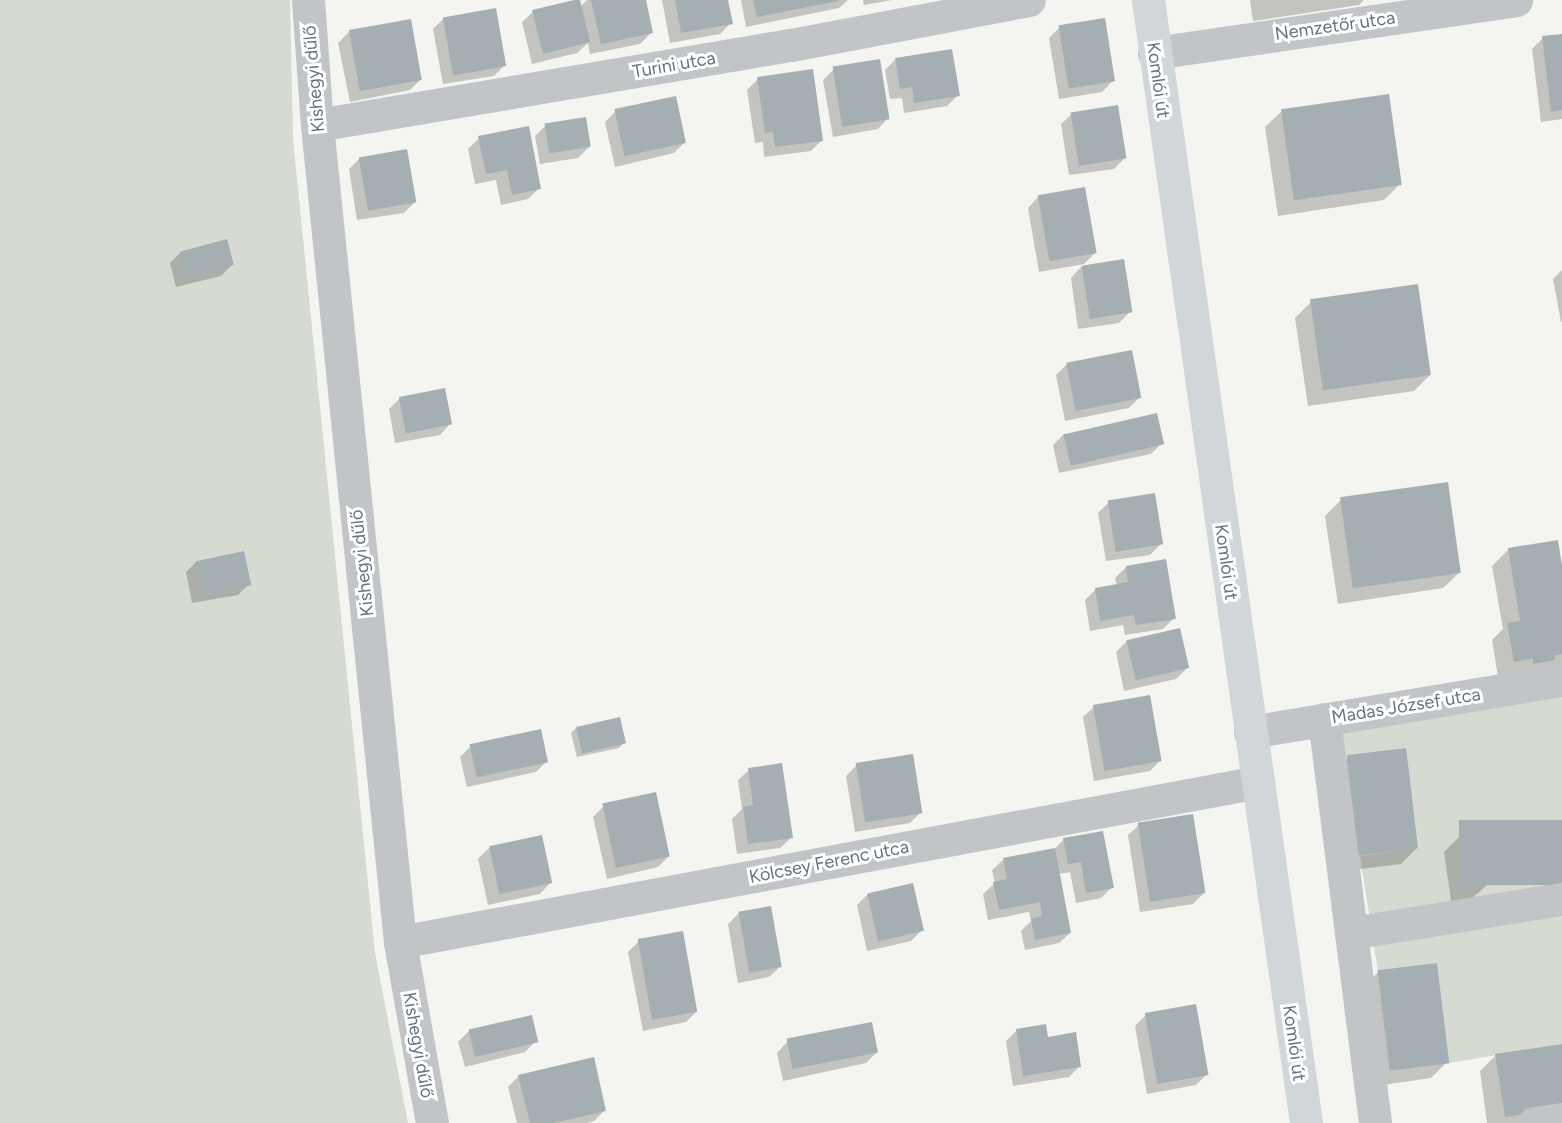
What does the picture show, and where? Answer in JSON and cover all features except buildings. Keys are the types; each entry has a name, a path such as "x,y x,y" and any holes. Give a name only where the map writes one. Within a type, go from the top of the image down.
{"main road":[{"name":"Komlói út","path":"1148,0 1306,1123"}],"street":[{"name":"Kishegyi dűlő","path":"308,0 317,125 400,942 432,1123"},
{"name":"Turini utca","path":"317,125 791,45 1029,0"},
{"name":"Nemzetőr utca","path":"1154,53 1516,0"},
{"name":"Madas József utca","path":"1250,732 1562,680"},
{"path":"1324,719 1375,1123"},
{"name":"Kölcsey Ferenc utca","path":"400,942 1258,782"},
{"path":"1351,933 1562,899"},
{"path":"1534,1123 1562,1119"}],"shaded area":[{"path":"0,0 290,0 293,139 375,953 408,1123 0,1123"},
{"path":"1562,680 1562,1044 1449,1063 1437,963 1378,971 1360,856 1419,848 1405,748 1347,756 1328,753 1324,719"}]}
